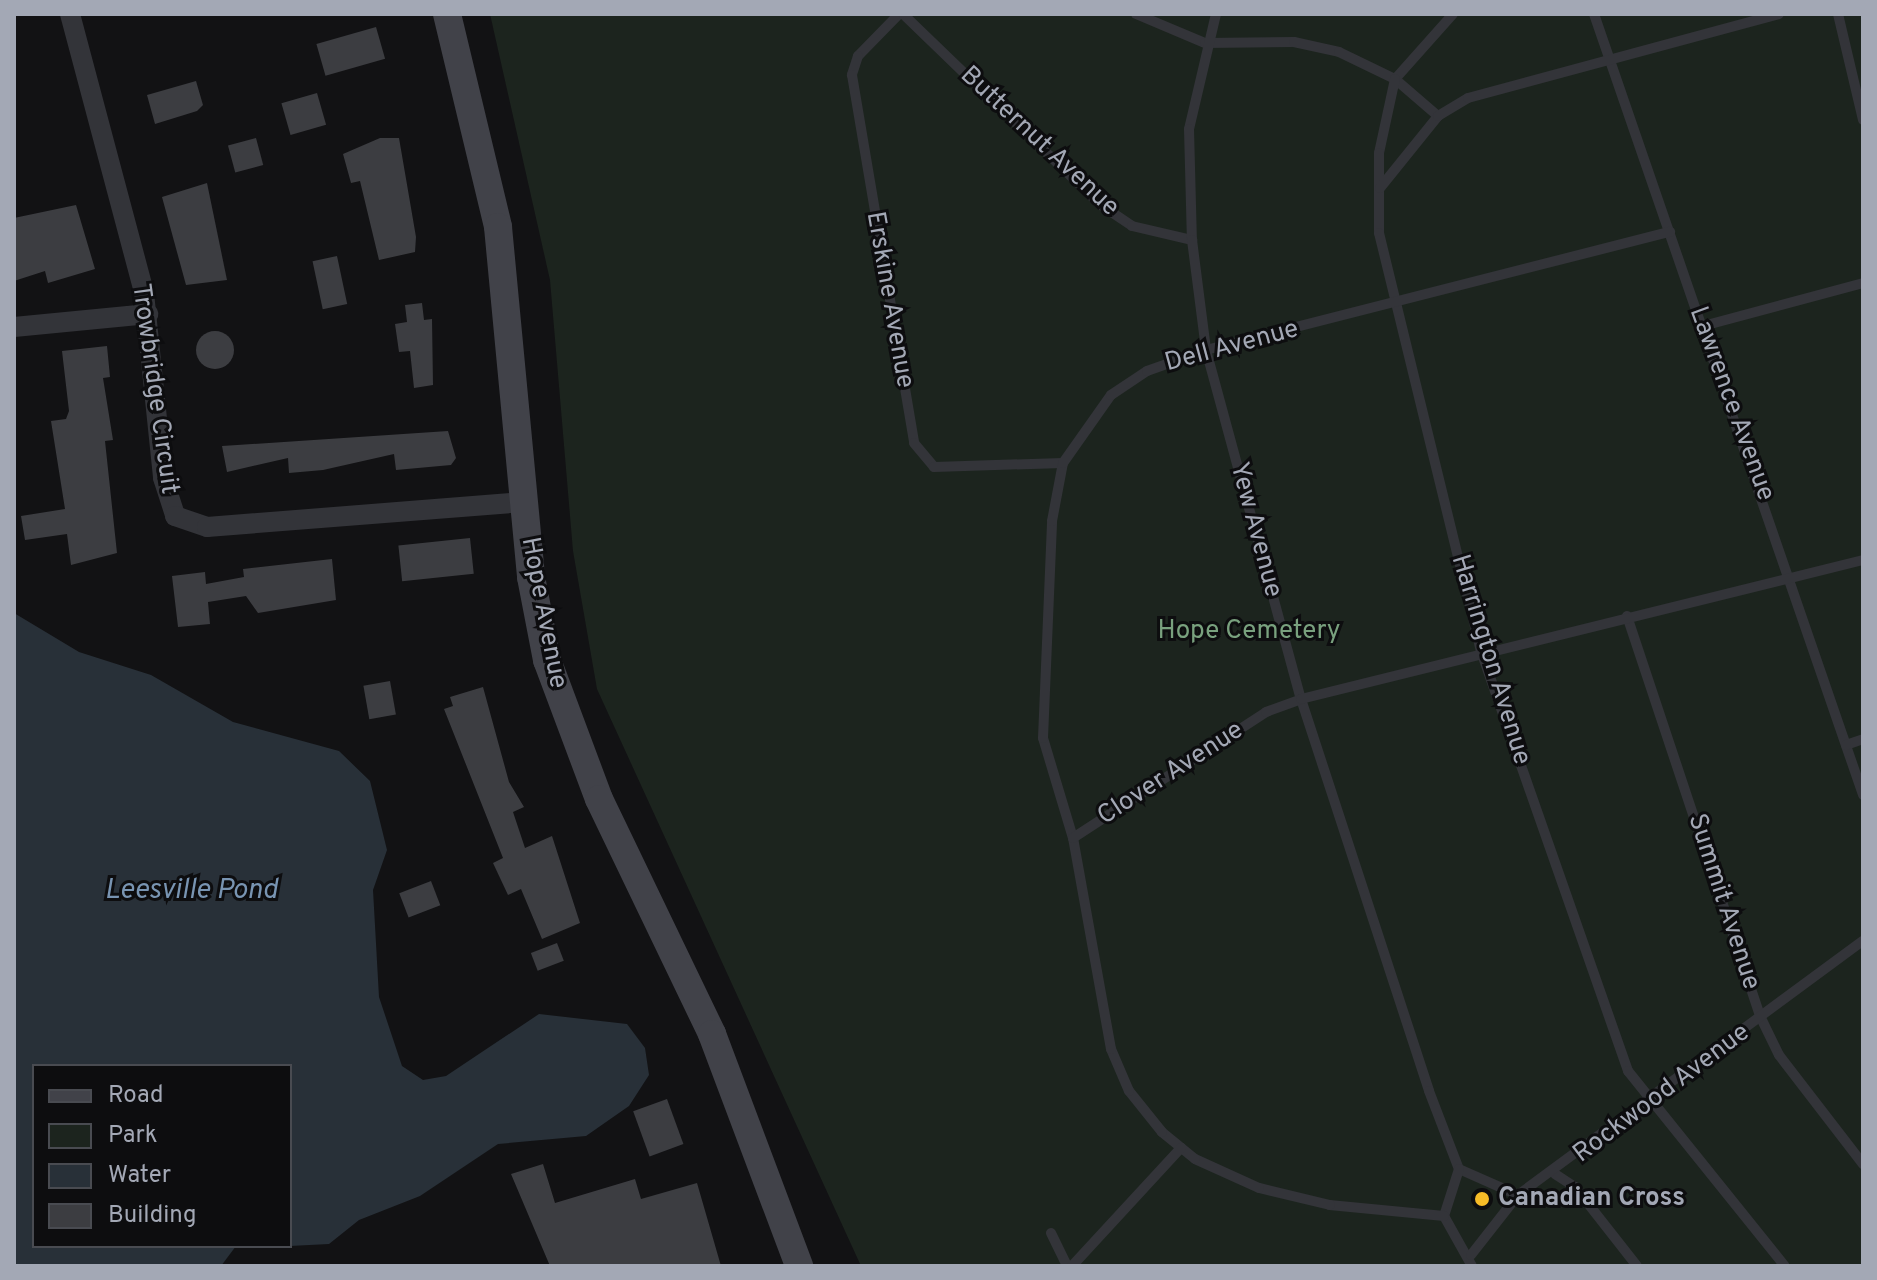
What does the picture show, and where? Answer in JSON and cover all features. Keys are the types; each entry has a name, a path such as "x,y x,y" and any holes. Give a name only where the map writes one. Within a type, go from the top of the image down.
{"main road":[{"name":"Hope Avenue","path":"447,14 498,227 531,577 564,713 712,1034 799,1266"}],"street":[{"name":"Trowbridge Circuit","path":"70,14 148,314 163,478 168,504 183,523 207,527 523,502"},
{"path":"14,327 148,314"}],"lane":[{"name":"Butternut Avenue","path":"901,14 1101,205 1132,226 1192,240"},
{"name":"Erskine Avenue","path":"901,14 858,56 852,75 914,443 934,467 1063,463"},
{"path":"1136,14 1205,43 1294,42 1339,52 1395,79 1438,116"},
{"name":"Yew Avenue","path":"1216,14 1205,43 1189,129 1192,240 1206,350 1301,699 1459,1169"},
{"path":"1395,79 1453,14"},
{"name":"Lawrence Avenue","path":"1594,14 1792,578 1863,795"},
{"path":"1379,190 1438,116 1468,98 1609,55 1779,14"},
{"path":"1838,14 1863,120"},
{"name":"Harrington Avenue","path":"1395,79 1379,190 1393,307 1482,654 1628,1071 1651,1103 1693,1145 1785,1266"},
{"name":"Dell Avenue","path":"1073,838 1043,738 1045,605 1063,463 1111,395 1147,371 1206,350 1393,307 1670,232"},
{"path":"1703,326 1863,283"},
{"name":"Clover Avenue","path":"1444,1216 1330,1205 1259,1188 1181,1148 1129,1091 1111,1049 1073,838 1266,712 1301,699 1863,560"},
{"name":"Summit Avenue","path":"1627,616 1761,1018 1779,1055 1863,1164"},
{"path":"1846,745 1863,739"},
{"name":"Rockwood Avenue","path":"1472,1261 1518,1195 1555,1174 1863,941"},
{"path":"1051,1233 1070,1266 1181,1148"},
{"path":"1472,1261 1444,1216 1459,1169 1518,1195"},
{"path":"1555,1174 1575,1187 1637,1266"}],"green space":[{"name":"Hope Cemetery","path":"490,14 1863,14 1863,1266 861,1266 597,689 573,551 550,280"}],"water":[{"name":"Leesville Pond","path":"14,613 79,652 151,675 233,722 339,751 370,781 387,850 373,890 379,997 402,1066 423,1080 446,1076 539,1014 627,1024 645,1048 649,1075 629,1106 586,1136 498,1144 420,1196 359,1220 329,1244 292,1246 292,1064 32,1064 32,1248 234,1248 221,1266 14,1266"}],"building":[{"path":"376,27 385,59 325,76 316,44"},
{"path":"196,81 203,105 197,111 155,124 147,95"},
{"path":"317,93 326,125 291,135 281,103"},
{"path":"256,138 263,165 235,173 228,146"},
{"path":"380,138 399,138 416,237 415,252 379,260 360,181 351,183 343,154"},
{"path":"207,183 227,280 186,285 162,197"},
{"path":"76,205 95,269 48,283 45,271 14,281 14,218"},
{"path":"337,256 347,304 323,309 313,261"},
{"path":"422,303 424,320 432,319 433,385 414,388 410,351 399,352 395,324 407,322 405,305"},
{"path":"215,331 229,336 234,350 229,364 215,369 201,364 196,350 201,336"},
{"path":"107,346 110,377 103,378 113,440 105,441 117,553 71,565 67,534 25,540 21,516 65,509 51,421 66,419 69,411 62,351"},
{"path":"448,431 456,458 451,465 396,470 394,454 323,470 289,473 288,458 227,472 222,446"},
{"path":"470,538 474,574 402,581 398,546"},
{"path":"332,559 336,600 258,613 246,596 208,602 210,624 178,627 172,576 205,572 206,584 244,577 243,569"},
{"path":"390,681 396,714 369,719 363,686"},
{"path":"483,687 509,782 524,807 513,812 525,848 552,836 580,923 542,939 521,889 508,895 493,863 503,858 444,709 453,706 450,697"},
{"path":"431,881 440,905 409,917 399,893"},
{"path":"557,943 564,961 538,971 531,953"},
{"path":"667,1099 683,1144 650,1156 633,1111"},
{"path":"543,1164 555,1203 635,1179 641,1199 697,1183 721,1266 550,1266 511,1174"}],"place":[{"name":"Canadian Cross","path":"1482,1199"}]}
